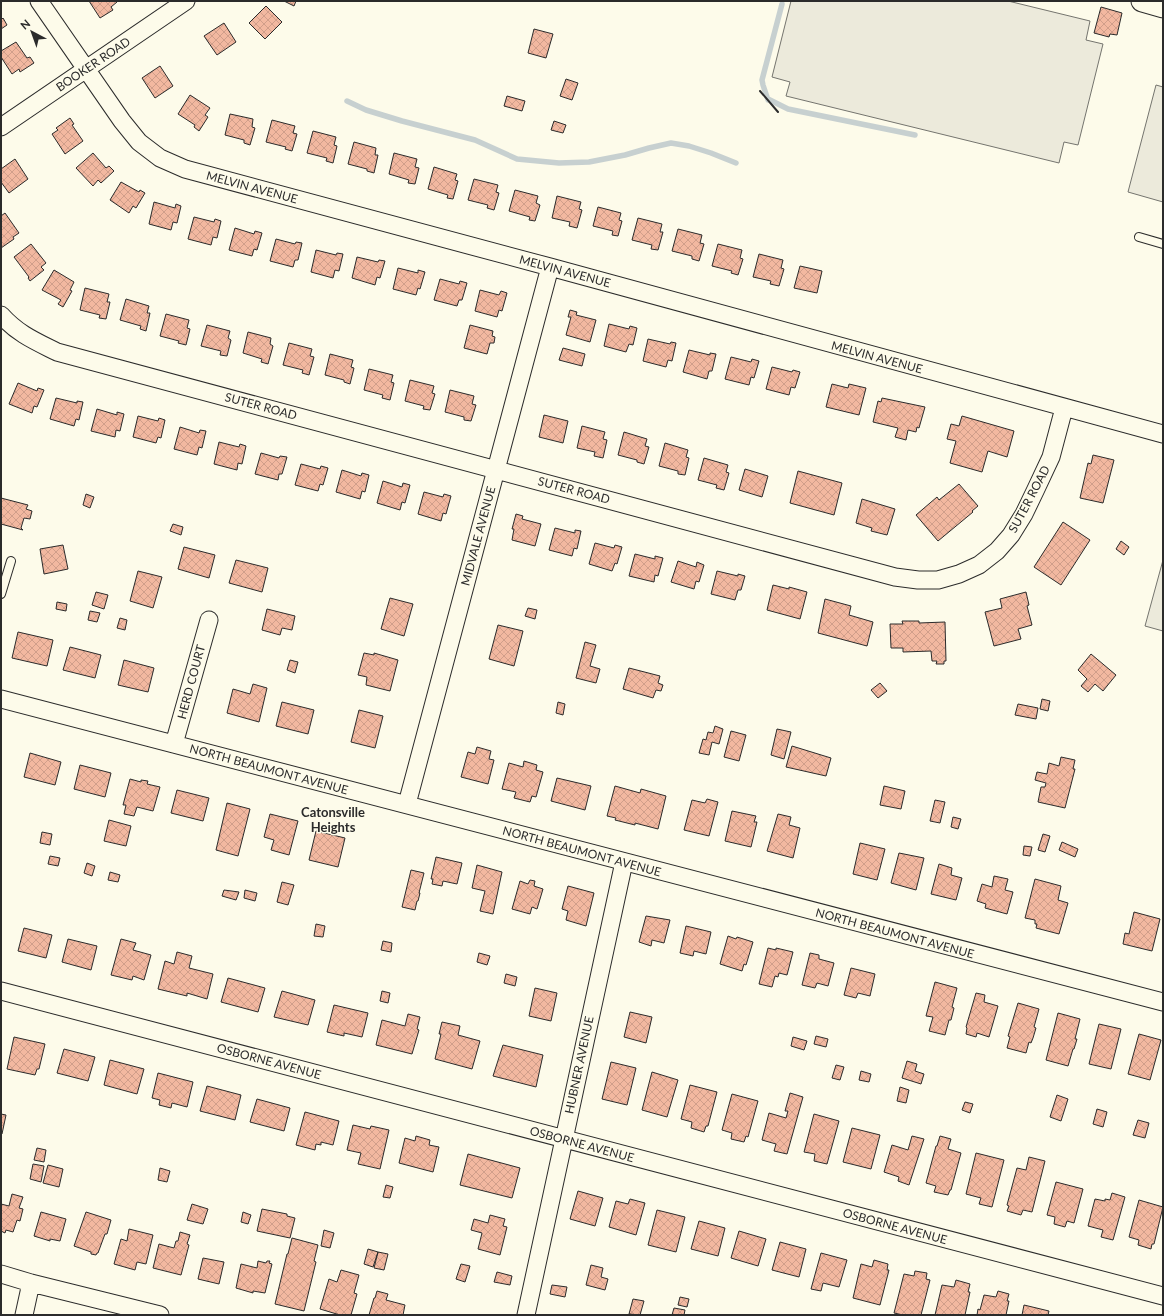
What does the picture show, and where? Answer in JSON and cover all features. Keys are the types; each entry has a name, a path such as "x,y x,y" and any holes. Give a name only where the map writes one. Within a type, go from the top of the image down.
{"street":[{"name":"MELVIN AVENUE","path":"39,1 122,121 139,142 160,158 185,169 1163,434"},
{"name":"BOOKER ROAD","path":"1,127 186,1"},
{"path":"1142,1 1163,7"},
{"name":"MIDVALE AVENUE","path":"407,804 550,267"},
{"name":"SUTER ROAD","path":"1,315 8,323 27,338 57,352 895,576 918,580 938,580 958,574 979,565 997,551 1011,535 1024,514 1051,457 1064,408"},
{"name":"HERD COURT","path":"174,744 209,620"},
{"name":"NORTH BEAUMONT AVENUE","path":"1,699 1163,1002"},
{"name":"HUBNER AVENUE","path":"526,1315 624,862"},
{"name":"OSBORNE AVENUE","path":"1,991 1163,1296"},
{"path":"1,1274 160,1315"},
{"path":"24,1315 32,1282"}],"lane":[{"path":"1139,237 1163,244"},
{"path":"1,594 11,561"}],"shaded area":[{"path":"791,1 1008,1 1090,21 1086,40 1103,44 1078,145 1064,142 1059,163 786,96 790,82 772,77"},
{"path":"1156,85 1163,87 1163,202 1128,192"},
{"path":"1163,560 1163,631 1145,626"}],"building":[{"path":"89,1 117,2 111,7 113,10 100,18"},
{"path":"284,1 296,1 294,6"},
{"path":"266,6 282,22 265,39 249,23"},
{"path":"1101,7 1122,13 1117,35 1110,34 1109,37 1094,33"},
{"path":"3,18 7,25 1,29 1,20"},
{"path":"224,23 236,42 217,55 204,36"},
{"path":"534,29 553,34 546,58 528,53"},
{"path":"16,42 27,58 30,57 34,63 20,72 19,69 12,74 1,57 1,51"},
{"path":"160,66 173,86 155,98 142,78"},
{"path":"566,79 578,83 572,100 560,96"},
{"path":"190,95 210,108 205,115 208,117 199,131 194,127 195,125 178,114"},
{"path":"507,96 525,101 522,111 504,106"},
{"path":"230,114 253,119 252,127 255,128 250,145 244,143 244,140 225,135"},
{"path":"70,118 74,124 72,125 83,141 65,154 52,134 58,130 56,128"},
{"path":"272,120 295,126 293,133 297,134 292,151 285,149 286,147 266,142"},
{"path":"554,121 566,125 563,133 551,130"},
{"path":"313,131 336,137 334,145 337,146 333,163 326,161 327,158 307,153"},
{"path":"354,142 376,148 375,155 378,155 374,173 367,171 367,169 348,164"},
{"path":"93,153 106,168 109,166 114,171 101,183 98,180 93,186 76,168"},
{"path":"394,153 417,159 415,167 419,168 415,184 408,183 409,180 389,174"},
{"path":"15,159 28,179 9,193 1,182 1,169"},
{"path":"434,167 457,174 455,180 458,181 453,199 447,198 448,195 428,189"},
{"path":"474,179 498,185 496,192 499,193 494,210 487,208 488,205 468,200"},
{"path":"121,182 139,192 140,190 145,193 136,208 133,206 129,213 110,200"},
{"path":"515,190 538,196 536,203 540,205 535,221 529,220 530,217 509,211"},
{"path":"557,196 581,202 579,209 582,210 577,228 569,226 570,222 552,218"},
{"path":"154,202 175,208 176,204 181,206 177,223 173,222 171,230 149,224"},
{"path":"598,207 621,213 619,220 622,221 618,236 612,235 613,231 593,226"},
{"path":"5,213 19,233 13,237 14,239 1,248 1,216"},
{"path":"194,217 214,222 215,219 221,221 217,238 213,237 211,245 188,239"},
{"path":"638,218 662,224 660,232 663,232 658,250 651,249 652,245 632,240"},
{"path":"235,228 254,234 255,231 262,233 257,250 254,249 252,256 229,250"},
{"path":"678,229 702,235 700,243 704,244 699,261 692,259 692,256 672,251"},
{"path":"276,239 295,244 296,242 302,243 298,260 295,260 293,267 270,261"},
{"path":"31,244 46,263 41,267 44,270 30,281 28,278 29,277 14,257"},
{"path":"718,244 742,250 740,258 743,259 738,275 731,273 732,271 712,266"},
{"path":"316,250 336,255 337,253 343,254 339,271 335,270 333,278 311,272"},
{"path":"759,254 783,260 781,268 784,269 779,286 770,284 771,281 753,277"},
{"path":"357,257 378,262 379,260 385,261 380,278 377,277 375,285 352,278"},
{"path":"800,266 822,271 817,293 794,288"},
{"path":"398,268 418,273 418,270 425,272 420,289 418,288 416,295 393,289"},
{"path":"54,270 74,282 70,290 72,291 63,307 58,304 61,300 42,290"},
{"path":"440,279 459,284 460,281 467,283 462,300 459,300 457,306 434,300"},
{"path":"85,288 109,294 107,302 110,302 106,319 99,318 100,315 80,310"},
{"path":"480,290 499,295 501,291 507,293 502,311 499,310 497,317 475,311"},
{"path":"126,299 149,306 147,313 150,313 146,331 140,329 141,326 120,320"},
{"path":"570,310 577,312 576,315 596,320 590,342 566,335 571,317 568,317"},
{"path":"166,314 189,320 187,328 190,329 186,345 178,343 179,341 160,336"},
{"path":"609,324 629,329 630,326 637,328 633,345 629,344 626,352 604,346"},
{"path":"207,325 230,331 228,338 231,340 227,356 220,355 221,351 201,346"},
{"path":"470,325 493,331 492,336 495,337 494,343 490,343 487,354 464,348"},
{"path":"248,332 271,338 270,344 273,346 268,364 261,362 262,359 243,353"},
{"path":"648,339 670,344 671,342 676,343 672,361 668,360 666,367 643,361"},
{"path":"289,343 312,349 310,356 314,357 309,375 302,373 303,370 283,365"},
{"path":"563,348 585,354 582,366 559,360"},
{"path":"689,350 710,355 710,353 716,354 712,371 709,371 707,379 683,372"},
{"path":"330,354 353,360 351,367 354,368 350,384 344,382 344,380 325,375"},
{"path":"731,357 751,362 752,359 759,361 754,378 751,377 749,385 725,379"},
{"path":"772,367 792,372 793,370 800,372 795,388 791,387 789,395 766,389"},
{"path":"369,369 393,375 391,382 394,383 390,400 382,398 383,395 364,390"},
{"path":"410,380 434,386 432,393 435,394 430,410 423,409 424,406 405,401"},
{"path":"18,383 37,391 38,388 44,390 37,407 34,406 32,413 9,404"},
{"path":"832,384 848,388 849,384 866,388 859,415 826,407"},
{"path":"450,390 474,396 472,404 476,405 471,421 464,420 464,417 445,412"},
{"path":"56,398 77,403 77,401 83,402 79,420 76,419 74,426 50,419"},
{"path":"882,398 925,407 919,428 917,427 916,432 908,430 906,440 895,437 898,428 873,422 878,401 881,402"},
{"path":"97,409 117,415 117,412 124,414 120,431 116,430 115,437 91,431"},
{"path":"544,415 568,421 563,443 539,437"},
{"path":"138,416 158,421 159,418 165,420 161,438 158,437 156,443 133,437"},
{"path":"962,416 1014,431 1007,457 988,451 982,472 950,463 956,441 947,439 951,424 959,426"},
{"path":"582,426 605,432 603,439 607,440 603,458 594,456 595,452 577,448"},
{"path":"180,427 199,433 200,430 206,431 202,448 199,447 197,455 174,449"},
{"path":"624,432 647,439 645,446 649,447 644,464 637,462 637,460 618,455"},
{"path":"219,442 239,447 240,444 246,446 242,464 238,463 237,470 214,464"},
{"path":"665,443 688,450 686,457 689,458 685,475 678,474 678,471 659,466"},
{"path":"261,453 279,458 280,456 287,457 282,474 279,474 278,480 255,474"},
{"path":"1093,455 1114,460 1103,503 1080,498 1088,463 1091,464"},
{"path":"704,458 728,465 726,472 729,473 724,490 716,488 717,485 698,480"},
{"path":"301,464 320,469 321,466 328,468 323,485 320,484 318,491 295,485"},
{"path":"745,469 768,476 762,497 739,490"},
{"path":"342,470 361,476 362,473 369,475 365,492 362,491 360,499 336,492"},
{"path":"798,471 842,483 834,515 790,503"},
{"path":"383,481 402,487 403,483 410,485 405,503 402,502 400,510 377,503"},
{"path":"959,484 978,506 972,511 973,512 938,541 916,515 937,497 939,500"},
{"path":"424,492 443,497 444,494 451,496 446,514 443,513 441,521 418,514"},
{"path":"86,494 94,497 90,508 83,505"},
{"path":"1,498 28,505 26,509 32,511 30,519 24,518 21,528 23,530 1,524"},
{"path":"862,499 895,509 887,535 871,531 872,528 856,523"},
{"path":"516,514 523,516 522,519 541,524 535,546 512,540 514,529 512,529"},
{"path":"1063,522 1090,540 1061,585 1034,567"},
{"path":"173,524 183,527 181,535 170,531"},
{"path":"555,528 575,533 575,530 581,531 577,549 574,548 572,556 549,550"},
{"path":"1121,541 1129,547 1124,555 1116,549"},
{"path":"595,543 614,548 615,545 622,547 617,564 615,563 612,571 589,564"},
{"path":"63,545 68,569 44,574 40,549"},
{"path":"184,547 215,555 209,578 178,569"},
{"path":"635,554 655,559 655,556 663,558 658,576 655,575 654,582 629,576"},
{"path":"236,560 268,568 262,592 229,583"},
{"path":"678,561 696,567 697,562 704,565 699,582 696,581 694,589 671,582"},
{"path":"138,571 162,577 153,608 130,601"},
{"path":"717,571 738,576 738,574 745,576 741,590 738,590 735,600 711,594"},
{"path":"773,585 789,589 789,587 807,592 800,619 767,610"},
{"path":"96,592 108,595 104,609 92,605"},
{"path":"1026,592 1029,605 1027,606 1032,625 1018,629 1021,639 994,646 985,612 1002,608 1000,599"},
{"path":"390,598 413,604 404,636 381,629"},
{"path":"825,599 851,606 849,615 873,622 867,646 818,633"},
{"path":"57,602 67,604 66,611 56,609"},
{"path":"528,608 537,610 535,619 525,616"},
{"path":"267,609 295,616 292,630 282,628 280,635 262,630"},
{"path":"90,611 100,613 97,622 88,620"},
{"path":"120,618 127,620 125,630 117,628"},
{"path":"902,621 919,621 919,623 945,622 946,661 944,661 944,664 936,664 937,661 932,661 931,651 903,652 903,648 891,648 890,624 903,624"},
{"path":"498,625 523,631 514,666 489,659"},
{"path":"18,632 53,640 47,666 12,658"},
{"path":"585,642 596,645 590,666 600,669 596,683 576,678"},
{"path":"70,647 101,655 95,678 63,670"},
{"path":"364,653 374,655 374,653 398,660 390,691 366,685 367,677 358,675"},
{"path":"1091,654 1116,675 1103,691 1095,684 1088,692 1081,686 1087,679 1078,670"},
{"path":"124,660 154,668 148,692 118,685"},
{"path":"290,660 298,662 295,673 287,670"},
{"path":"629,668 660,676 658,683 663,685 661,691 656,690 653,698 623,689"},
{"path":"880,683 887,691 878,698 871,690"},
{"path":"253,684 267,688 259,722 227,713 233,689 250,694"},
{"path":"1042,699 1050,701 1048,711 1040,709"},
{"path":"282,702 314,710 308,734 276,726"},
{"path":"558,702 565,704 563,715 556,713"},
{"path":"1018,704 1038,708 1036,719 1015,715"},
{"path":"359,710 383,716 375,748 351,742"},
{"path":"715,726 723,729 719,744 712,742 709,755 699,753 703,739 706,740 708,732 713,733"},
{"path":"777,729 791,732 784,759 771,755"},
{"path":"731,731 746,735 739,761 724,757"},
{"path":"792,746 831,758 826,776 786,767"},
{"path":"477,747 491,751 489,759 494,760 488,784 461,777 468,752 475,754"},
{"path":"30,753 61,762 55,785 24,777"},
{"path":"1061,757 1075,760 1073,769 1075,769 1065,808 1038,802 1041,787 1045,787 1046,783 1035,780 1037,772 1047,774 1049,763 1059,766"},
{"path":"524,761 537,765 536,770 543,772 536,797 532,796 530,802 514,798 516,792 502,789 509,763 523,767"},
{"path":"80,765 111,773 105,797 74,789"},
{"path":"557,778 591,786 585,810 551,801"},
{"path":"130,779 141,782 141,780 148,781 147,784 160,787 153,811 137,807 134,816 124,814 126,805 123,805"},
{"path":"615,786 640,793 641,789 666,796 658,829 615,820 616,818 607,816"},
{"path":"884,786 905,791 901,809 880,805"},
{"path":"177,790 209,798 203,821 171,813"},
{"path":"707,799 718,802 709,836 684,830 692,800 705,803"},
{"path":"935,800 945,802 940,823 930,821"},
{"path":"227,803 250,809 238,856 216,850"},
{"path":"732,811 756,816 754,822 757,822 751,847 725,841"},
{"path":"270,814 298,821 289,855 271,850 274,840 264,837"},
{"path":"778,814 791,817 789,825 800,828 793,858 767,851"},
{"path":"953,817 961,819 958,829 951,827"},
{"path":"109,820 131,826 126,846 104,841"},
{"path":"316,831 345,838 338,867 309,860"},
{"path":"42,832 52,834 50,845 40,843"},
{"path":"1043,834 1050,836 1045,852 1038,850"},
{"path":"1062,842 1078,849 1075,857 1059,850"},
{"path":"860,843 885,849 877,880 853,874"},
{"path":"1024,846 1032,847 1030,856 1023,855"},
{"path":"899,853 924,858 916,890 891,883"},
{"path":"50,856 60,858 58,866 48,864"},
{"path":"436,857 462,863 457,884 443,881 442,886 432,884 433,879 431,879"},
{"path":"87,863 95,866 92,876 84,873"},
{"path":"939,864 952,868 951,875 962,878 956,900 931,894"},
{"path":"477,865 502,872 493,914 480,911 485,891 472,888"},
{"path":"411,870 424,873 415,910 402,907"},
{"path":"110,872 120,875 118,882 108,880"},
{"path":"994,876 1008,879 1005,890 1013,892 1007,914 985,908 986,904 977,901 982,884 992,887"},
{"path":"1035,879 1061,886 1058,900 1068,903 1059,934 1036,928 1037,924 1035,924 1035,920 1025,918"},
{"path":"530,880 535,881 534,886 543,889 537,909 532,907 530,914 512,909 520,881 528,884"},
{"path":"282,882 294,885 288,905 277,902"},
{"path":"568,886 594,893 586,926 566,920 568,911 562,909"},
{"path":"224,890 239,892 236,900 222,896"},
{"path":"245,890 257,893 255,901 244,898"},
{"path":"1134,912 1160,919 1152,951 1123,944 1125,933 1129,934"},
{"path":"646,916 670,920 664,943 652,940 651,946 639,942"},
{"path":"316,924 325,926 323,937 314,936"},
{"path":"686,926 711,932 706,954 694,951 693,956 680,953"},
{"path":"24,928 52,935 46,958 18,951"},
{"path":"728,936 753,942 746,965 744,964 742,971 720,964"},
{"path":"68,939 97,946 91,970 62,962"},
{"path":"121,939 136,943 133,950 151,955 144,980 133,976 132,980 111,975"},
{"path":"383,941 392,943 391,952 381,950"},
{"path":"768,948 776,950 776,948 793,952 787,975 779,973 778,977 775,976 772,987 759,984"},
{"path":"177,952 192,956 189,968 213,974 207,999 187,993 187,996 158,989 165,961 174,964"},
{"path":"479,953 490,956 487,965 477,962"},
{"path":"810,953 819,955 819,959 834,963 828,986 817,983 815,988 802,985"},
{"path":"851,968 875,974 870,996 858,993 856,998 844,995"},
{"path":"506,974 517,977 515,986 504,983"},
{"path":"228,978 265,988 258,1012 221,1002"},
{"path":"935,982 957,988 952,1007 954,1008 951,1020 949,1020 945,1035 929,1031 933,1017 926,1016"},
{"path":"535,988 557,993 551,1021 529,1016"},
{"path":"282,991 315,1000 308,1025 274,1017"},
{"path":"382,991 390,993 388,1003 380,1001"},
{"path":"976,993 985,995 984,1002 998,1006 989,1037 977,1033 976,1037 966,1034 966,1027"},
{"path":"1018,1003 1039,1009 1034,1027 1036,1028 1031,1043 1029,1042 1026,1053 1007,1048 1010,1037 1008,1036"},
{"path":"334,1005 368,1013 362,1037 344,1033 344,1036 327,1032"},
{"path":"630,1012 652,1017 646,1043 624,1037"},
{"path":"1058,1013 1080,1019 1075,1039 1077,1039 1068,1066 1046,1060"},
{"path":"408,1014 420,1017 417,1029 419,1030 412,1054 376,1045 382,1020 405,1026"},
{"path":"442,1022 460,1026 458,1035 480,1041 472,1069 435,1059 441,1034 439,1034"},
{"path":"1099,1024 1121,1029 1111,1069 1089,1064"},
{"path":"1139,1034 1161,1040 1150,1080 1128,1074"},
{"path":"816,1036 828,1039 826,1047 814,1044"},
{"path":"14,1037 45,1044 39,1069 37,1069 35,1075 7,1069"},
{"path":"793,1037 807,1041 804,1050 791,1046"},
{"path":"503,1045 543,1055 536,1087 493,1076"},
{"path":"64,1049 95,1057 88,1081 57,1073"},
{"path":"110,1060 144,1069 137,1094 104,1085"},
{"path":"907,1061 917,1064 915,1071 924,1074 921,1084 902,1078"},
{"path":"611,1062 636,1068 627,1105 602,1099"},
{"path":"836,1065 844,1067 840,1080 832,1078"},
{"path":"861,1071 871,1074 869,1082 859,1080"},
{"path":"652,1072 678,1080 667,1117 642,1110"},
{"path":"158,1073 193,1082 187,1107 172,1103 171,1108 159,1105 160,1100 152,1098"},
{"path":"690,1085 717,1092 708,1126 706,1126 704,1132 691,1128 692,1122 681,1119"},
{"path":"207,1086 241,1095 235,1120 200,1111"},
{"path":"900,1087 909,1090 906,1103 897,1101"},
{"path":"790,1093 803,1097 787,1154 774,1151 776,1144 762,1140 769,1113 786,1118 788,1111 785,1111"},
{"path":"732,1094 758,1101 748,1137 746,1136 744,1142 731,1139 732,1133 722,1130"},
{"path":"1057,1095 1068,1099 1061,1121 1050,1117"},
{"path":"257,1099 290,1108 284,1131 250,1122"},
{"path":"965,1102 973,1104 970,1113 962,1110"},
{"path":"1097,1109 1107,1112 1103,1127 1093,1124"},
{"path":"305,1112 339,1121 333,1145 321,1142 321,1145 316,1144 315,1150 296,1145"},
{"path":"1,1114 6,1115 2,1134 1,1134"},
{"path":"814,1114 839,1121 827,1164 814,1161 815,1154 804,1152"},
{"path":"1138,1120 1149,1123 1145,1138 1133,1135"},
{"path":"353,1125 370,1129 371,1126 389,1130 380,1169 358,1164 361,1153 347,1150"},
{"path":"852,1128 880,1135 871,1169 843,1162"},
{"path":"416,1136 430,1140 429,1145 439,1147 433,1172 399,1163 405,1138 415,1141"},
{"path":"912,1136 924,1139 909,1185 898,1181 899,1177 884,1172 892,1145 908,1150"},
{"path":"940,1136 951,1139 948,1149 961,1153 951,1190 948,1195 934,1192 936,1186 926,1183"},
{"path":"37,1148 46,1150 44,1162 34,1160"},
{"path":"976,1153 1004,1160 992,1207 979,1204 981,1198 966,1194"},
{"path":"468,1154 520,1168 512,1198 460,1185"},
{"path":"1029,1157 1045,1161 1032,1212 1023,1210 1021,1215 1007,1211 1009,1206 1007,1205 1017,1168 1026,1170"},
{"path":"33,1164 44,1166 41,1182 30,1179"},
{"path":"48,1165 63,1169 59,1187 43,1183"},
{"path":"160,1168 170,1171 167,1182 158,1180"},
{"path":"1056,1182 1083,1189 1074,1223 1067,1221 1065,1227 1054,1224 1055,1217 1047,1215"},
{"path":"386,1185 393,1187 390,1198 383,1197"},
{"path":"578,1191 603,1198 595,1226 570,1219"},
{"path":"1112,1193 1125,1197 1113,1240 1101,1237 1103,1230 1088,1226 1095,1199 1105,1201 1105,1199 1110,1200"},
{"path":"12,1194 23,1197 19,1208 23,1209 20,1221 17,1220 13,1232 6,1230 5,1233 1,1231 1,1204 9,1206"},
{"path":"630,1199 645,1203 636,1235 609,1227 616,1201 628,1204"},
{"path":"1139,1200 1163,1207 1154,1244 1152,1244 1151,1249 1138,1245 1139,1240 1129,1237"},
{"path":"192,1204 208,1209 203,1224 187,1220"},
{"path":"262,1209 287,1214 287,1216 295,1218 290,1238 257,1231"},
{"path":"657,1210 685,1217 676,1252 648,1245"},
{"path":"41,1212 66,1219 60,1241 50,1239 50,1241 34,1236"},
{"path":"86,1212 111,1220 107,1234 105,1234 96,1255 74,1246"},
{"path":"243,1212 251,1215 248,1224 241,1222"},
{"path":"490,1215 505,1219 503,1226 507,1227 500,1255 478,1249 482,1233 471,1230 474,1219 488,1223"},
{"path":"699,1221 725,1228 718,1256 691,1249"},
{"path":"129,1229 153,1235 146,1264 137,1262 135,1270 114,1264 121,1239 127,1241"},
{"path":"324,1230 334,1233 330,1248 321,1246"},
{"path":"739,1231 766,1239 758,1266 731,1258"},
{"path":"180,1232 190,1235 187,1244 189,1245 181,1275 153,1268 159,1244 174,1248 176,1241 178,1241"},
{"path":"292,1238 318,1245 314,1261 316,1262 304,1311 275,1304"},
{"path":"780,1242 806,1249 799,1277 772,1270"},
{"path":"368,1249 378,1252 373,1267 364,1264"},
{"path":"378,1252 388,1254 384,1270 374,1268"},
{"path":"821,1253 847,1260 839,1287 823,1283 821,1291 811,1289"},
{"path":"203,1258 224,1262 219,1284 198,1279"},
{"path":"874,1260 888,1264 887,1270 889,1270 880,1305 853,1298 861,1264 872,1267"},
{"path":"258,1261 266,1263 267,1261 270,1261 269,1263 272,1264 265,1293 253,1291 253,1293 236,1288 241,1264 257,1268"},
{"path":"461,1264 470,1266 465,1282 456,1279"},
{"path":"591,1265 603,1268 601,1277 608,1279 605,1290 586,1285"},
{"path":"341,1270 359,1275 354,1293 357,1294 351,1315 340,1315 320,1309 329,1279 337,1282"},
{"path":"915,1271 927,1273 926,1279 930,1280 921,1315 903,1315 894,1313 904,1274 914,1276"},
{"path":"497,1272 512,1276 510,1285 494,1282"},
{"path":"956,1280 970,1284 968,1292 970,1292 965,1315 935,1315 942,1285 954,1287"},
{"path":"552,1285 567,1287 565,1297 550,1294"},
{"path":"377,1291 388,1294 386,1300 405,1305 403,1315 369,1315"},
{"path":"998,1291 1009,1294 1006,1315 977,1315 984,1295 996,1297"},
{"path":"680,1297 689,1299 687,1307 678,1305"},
{"path":"633,1299 644,1301 640,1315 629,1314"},
{"path":"1024,1305 1049,1311 1048,1315 1022,1315"},
{"path":"674,1308 685,1310 684,1315 672,1315"}],"waterway":[{"path":"768,100 762,80 782,4"},
{"path":"768,99 788,109 915,135"},
{"path":"347,101 366,110 402,121 475,140 517,159 559,163 589,162 625,155 671,143 689,146 736,163"}],"wall":[{"path":"760,91 778,112"}],"district":[{"name":"Catonsville Heights","path":"333,820"}]}
